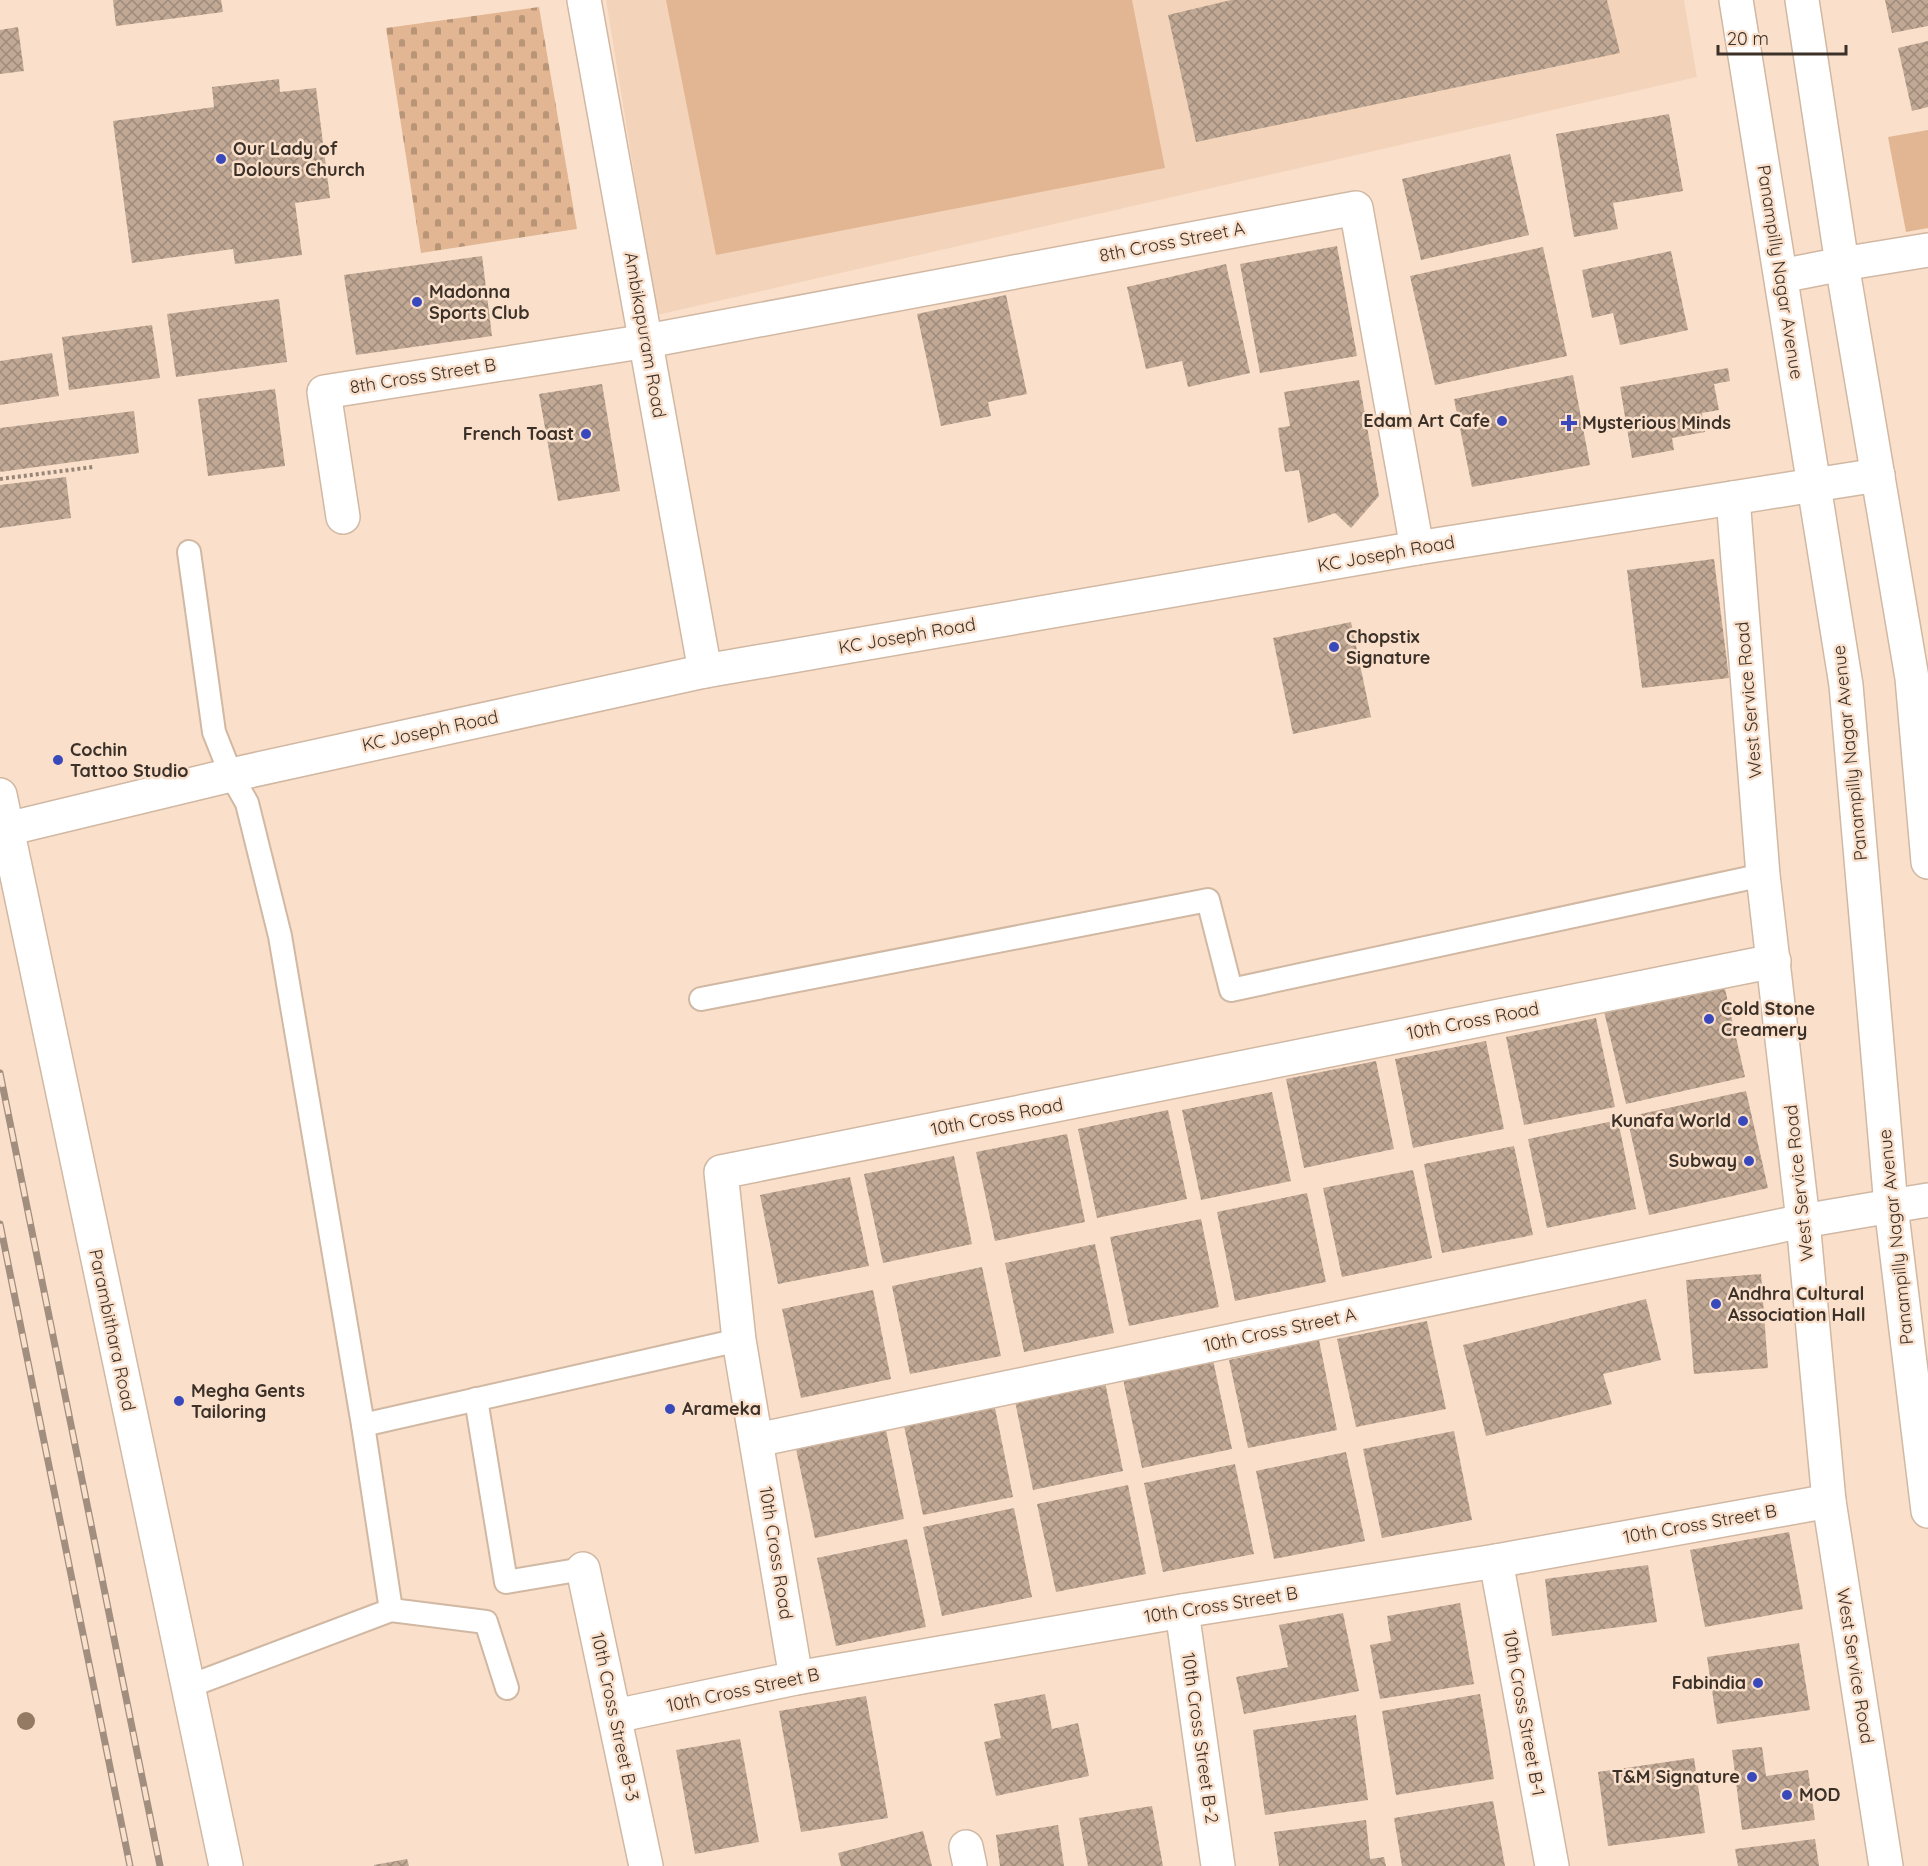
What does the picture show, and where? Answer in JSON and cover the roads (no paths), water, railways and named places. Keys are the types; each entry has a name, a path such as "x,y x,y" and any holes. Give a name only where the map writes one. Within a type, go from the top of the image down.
{"street":[{"name":"Ambikapuram Road","path":"584,0 705,671"},
{"name":"Panampilly Nagar Avenue","path":"1737,0 1846,685 1891,1206 1928,1511"},
{"path":"1802,0 1842,264 1912,678 1928,862"},
{"name":"8th Cross Street A","path":"647,341 1356,208 1417,548"},
{"path":"1781,276 1928,250"},
{"name":"8th Cross Street B","path":"343,517 324,392 647,341"},
{"name":"KC Joseph Road","path":"7,829 231,775 705,671 1417,548 1878,475"},
{"name":"West Service Road","path":"1733,498 1763,875 1803,1221 1829,1501 1886,1866"},
{"name":"Parambithara Road","path":"0,795 226,1866"},
{"name":"10th Cross Road","path":"796,1678 739,1340 721,1172 1774,961"},
{"path":"1803,1221 1928,1200"},
{"name":"10th Cross Street A","path":"757,1440 1803,1221"},
{"name":"10th Cross Street B","path":"615,1716 796,1678 1182,1611 1496,1561 1829,1501"},
{"name":"10th Cross Street B-1","path":"1496,1561 1552,1866"},
{"name":"10th Cross Street B-3","path":"583,1569 646,1866"},
{"name":"10th Cross Street B-2","path":"1182,1611 1218,1866"}],"lane":[{"path":"189,552 214,732 231,775 247,803 280,936 363,1425 391,1610"},
{"path":"701,999 1208,900 1232,990 1763,875"},
{"path":"363,1425 739,1340"},
{"path":"476,1399 506,1582 583,1569"},
{"path":"187,1687 391,1610 486,1622 507,1688"}],"railway":[{"path":"0,1073 160,1866"},
{"path":"0,1224 130,1866"}],"place":[{"name":"Our Lady of Dolours Church","path":"221,159"},
{"name":"Madonna Sports Club","path":"417,302"},
{"name":"Edam Art Cafe","path":"1502,421"},
{"name":"Mysterious Minds","path":"1569,423"},
{"name":"French Toast","path":"586,434"},
{"name":"Chopstix Signature","path":"1334,647"},
{"name":"Cochin Tattoo Studio","path":"58,760"},
{"name":"Cold Stone Creamery","path":"1709,1019"},
{"name":"Kunafa World","path":"1743,1121"},
{"name":"Subway","path":"1749,1161"},
{"name":"Andhra Cultural Association Hall","path":"1716,1304"},
{"name":"Megha Gents Tailoring","path":"179,1401"},
{"name":"Arameka","path":"670,1409"},
{"name":"Fabindia","path":"1758,1683"},
{"name":"T&M Signature","path":"1752,1777"},
{"name":"MOD","path":"1787,1795"}]}
